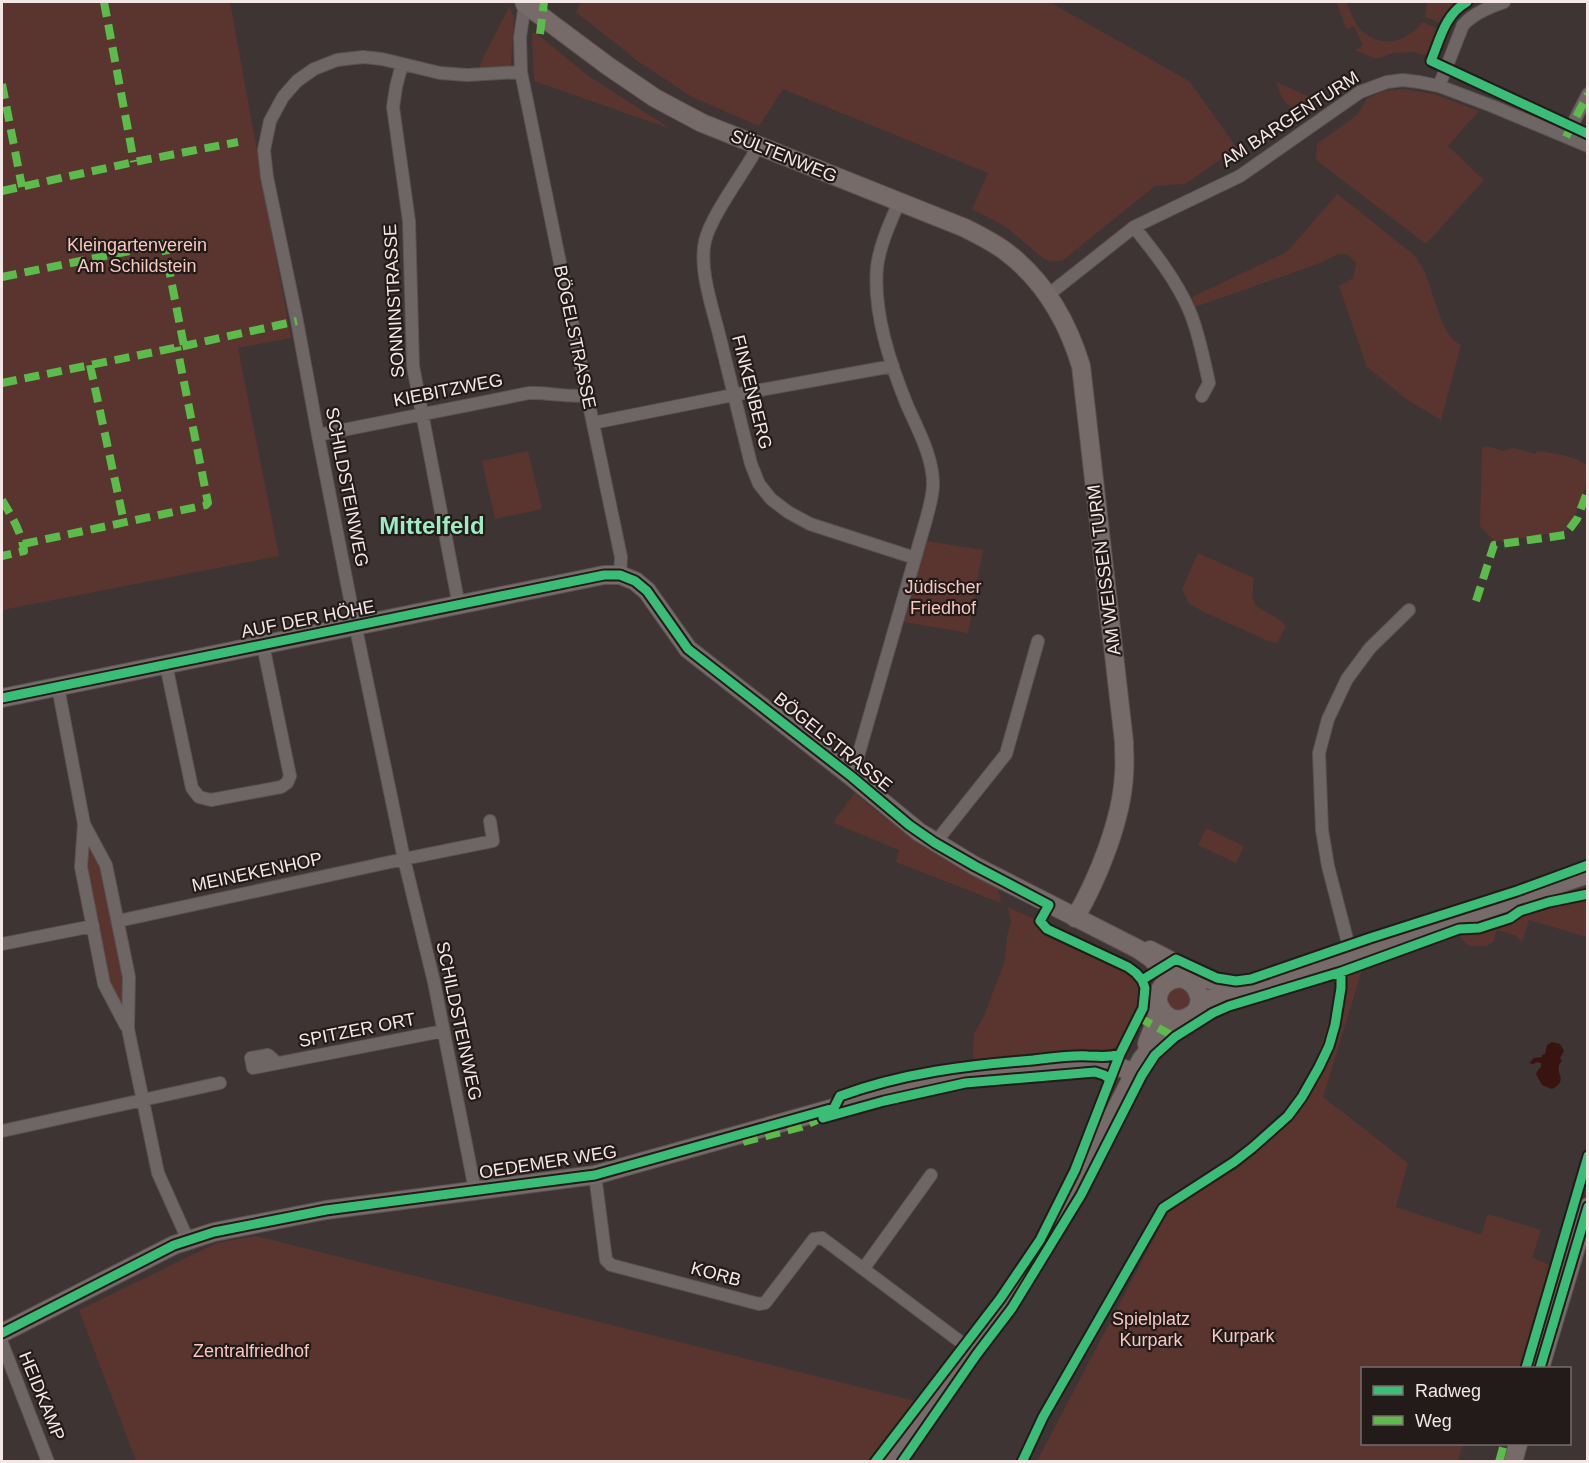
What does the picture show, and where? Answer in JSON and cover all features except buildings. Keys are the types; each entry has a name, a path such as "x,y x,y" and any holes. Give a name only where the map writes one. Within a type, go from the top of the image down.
{"street":[{"name":"BÖGELSTRASSE","path":"524,2 520,37 521,72 621,557 620,575 635,581 647,591 688,649 852,777 909,825 935,843 1074,911 1134,945 1210,981 1239,987 1266,985"},
{"name":"SÜLTENWEG","path":"524,2 608,66 655,98 702,123 965,228 990,241 1019,262 1048,295"},
{"path":"1439,86 1463,25 1483,10 1504,2"},
{"name":"SCHILDSTEINWEG","path":"402,64 363,57 337,60 314,69 297,81 283,97 270,121 265,142 264,162 356,626 404,859 434,982 475,1190"},
{"path":"402,64 440,73 467,75 521,72"},
{"name":"SONNINSTRASSE","path":"402,64 393,107 409,221 412,366 459,606"},
{"name":"AM BARGENTURM","path":"1048,295 1134,227 1240,176 1360,92 1387,82 1419,82 1439,86 1587,146"},
{"path":"1566,136 1587,94"},
{"name":"FINKENBERG","path":"758,146 711,224 705,239 703,255 711,300 751,464 759,484 771,499 788,512 810,524 915,558"},
{"path":"852,777 931,500 933,483 931,466 893,366 879,313 877,266 882,244 898,202"},
{"path":"1134,227 1179,289 1190,313 1209,383 1202,396"},
{"name":"AM WEISSEN TURM","path":"1048,295 1065,322 1081,366 1124,742 1124,774 1118,814 1106,850 1072,897 1074,911"},
{"path":"593,423 893,366"},
{"name":"KIEBITZWEG","path":"318,435 529,393 544,392 573,397 586,395"},
{"name":"AUF DER HÖHE","path":"2,698 604,575 620,575"},
{"path":"1351,956 1328,866 1321,810 1319,753 1328,719 1347,679 1370,648 1409,610"},
{"path":"935,843 1006,754 1038,641"},
{"name":"AUF DER HÖHE","path":"166,664 192,788 199,797 211,800 281,787 290,776 263,645"},
{"path":"58,687 84,824 81,867 104,984 128,1029"},
{"path":"404,859 493,841 490,821"},
{"path":"84,824 106,864 129,977 128,1029 158,1173 188,1239"},
{"name":"MEINEKENHOP","path":"117,921 404,859"},
{"path":"1200,1000 1232,997 1587,874"},
{"name":"BÖGELSTRASSE","path":"1074,911 1068,923 1073,928 1144,966 1164,992"},
{"path":"2,944 93,926"},
{"name":"BÖGELSTRASSE","path":"1134,945 1151,958 1164,992"},
{"path":"887,1461 1006,1301 1045,1243 1138,1066 1164,992 1182,979 1191,982 1200,1000 1197,1009 1183,1020 1173,1019 1165,1014 1164,992"},
{"path":"1138,1066 1173,1019"},
{"name":"SPITZER ORT","path":"277,1063 443,1031"},
{"name":"OEDEMER WEG","path":"2,1333 174,1245 214,1232 326,1210 595,1175 922,1085 968,1077 1091,1066 1138,1066"},
{"path":"2,1131 220,1083"},
{"name":"KORB","path":"595,1175 606,1260 611,1265 759,1304 765,1303 814,1239 822,1238 970,1349"},
{"path":"864,1268 931,1175"},
{"path":"1540,1367 1587,1207"},
{"name":"HEIDKAMP","path":"2,1343 48,1461"},
{"path":"1513,1461 1517,1445"}],"green space":[{"name":"Kleingartenverein Am Schildstein","path":"2,2 230,2 291,338 238,348 279,556 2,610"},
{"path":"581,2 1051,2 1189,81 1237,148 1185,184 1155,186 1062,261 1050,262 1006,227 972,209 988,173 783,89 759,126 692,97 639,62 576,12"},
{"path":"1336,2 1346,2 1359,28 1374,39 1392,41 1401,39 1409,35 1422,22 1438,29 1439,32 1431,52 1423,55 1412,52 1393,53 1376,59 1355,50 1363,46 1354,26 1347,29"},
{"path":"1427,2 1460,2 1440,23 1425,17"},
{"path":"509,7 514,17 511,65 506,68 483,70 480,67 481,62"},
{"path":"532,33 536,33 587,75 671,129 534,81"},
{"path":"1276,82 1312,98 1292,107 1285,102"},
{"path":"1403,89 1434,94 1479,111 1448,146 1484,180 1426,244 1316,160 1317,144 1358,114 1367,99 1383,91"},
{"path":"1337,194 1415,256 1428,280 1446,330 1461,345 1441,420 1406,399 1367,367 1339,286 1353,278 1356,263 1347,254 1339,254 1315,265 1195,307 1192,297 1287,252"},
{"path":"1486,446 1504,451 1512,448 1535,454 1537,451 1557,454 1576,459 1587,466 1586,484 1581,500 1565,531 1494,541 1480,526 1482,448"},
{"path":"528,451 542,509 495,519 482,461"},
{"name":"Jüdischer Friedhof","path":"926,541 983,550 968,633 904,622"},
{"path":"1198,553 1254,578 1252,593 1255,603 1286,626 1277,643 1204,612 1189,603 1182,589"},
{"path":"855,793 905,831 997,882 1001,903 896,862 899,850 834,823"},
{"path":"1206,828 1244,846 1236,863 1198,845"},
{"path":"86,834 103,867 126,977 125,1018 108,984 85,867"},
{"path":"1587,897 1587,937 1529,920 1522,942 1515,935 1497,930 1493,942 1486,946 1469,946 1459,935 1512,920 1537,908"},
{"path":"1008,907 1034,919 1046,931 1133,975 1136,979 1141,990 1140,1000 1114,1052 976,1061 973,1057 974,1034 984,1016 1005,960 1011,922"},
{"name":"Kurpark","path":"1362,970 1323,1097 1408,1163 1396,1207 1481,1235 1488,1214 1541,1230 1532,1258 1552,1266 1521,1367 1361,1367 1361,1445 1463,1445 1458,1461 1037,1461 1169,1210 1239,1167 1299,1112 1344,976"},
{"path":"1179,987 1184,988 1190,994 1190,1004 1184,1010 1179,1011 1174,1010 1168,1004 1167,999 1168,994 1174,988"},
{"name":"Zentralfriedhof","path":"256,1236 915,1401 868,1461 136,1461 79,1310 217,1243"}],"shaded area":[{"path":"1552,1042 1560,1044 1564,1051 1558,1068 1561,1079 1552,1089 1542,1085 1536,1074 1541,1063 1529,1063 1534,1058 1542,1057 1547,1045"}],"marked path":[{"path":"104,2 134,162"},
{"path":"540,34 544,2"},
{"path":"2,84 22,187"},
{"path":"1566,137 1588,94"},
{"path":"2,191 238,142"},
{"path":"2,277 164,244 184,346"},
{"path":"2,383 297,321"},
{"path":"23,544 208,503 177,347"},
{"path":"90,365 124,522"},
{"path":"1476,601 1494,545 1565,535 1577,519 1588,490"},
{"path":"2,500 19,531 24,551 2,556"},
{"path":"1138,1017 1175,1037 1177,1035"},
{"path":"743,1142 801,1127 817,1120"},
{"path":"1499,1462 1504,1445"}],"cycle path":[{"path":"1467,2 1448,20 1431,61 1588,134"},
{"path":"2,698 604,575 620,575 635,581 647,591 688,649 852,777 909,825 975,866 1049,905 1040,921 1047,929 1128,967 1136,973 1145,988 1143,1008 1120,1054 1075,1170 1040,1240 1000,1299 875,1462"},
{"path":"1142,980 1176,959 1217,978 1236,981 1251,979 1517,891 1588,865"},
{"path":"902,1462 1012,1308 1081,1195 1142,1075 1155,1055 1175,1037 1213,1013 1229,1006 1341,972 1459,929 1479,928 1510,918 1520,911 1588,894"},
{"path":"1022,1462 1043,1417 1163,1208 1252,1148 1288,1116 1302,1097 1329,1046 1335,1025 1341,972"},
{"path":"2,1333 174,1245 214,1232 326,1210 595,1175 834,1108 840,1096 887,1081 935,1071 1067,1056 1120,1054"},
{"path":"823,1118 884,1101 965,1083 1095,1072 1110,1079"},
{"path":"1526,1367 1588,1156"},
{"path":"1540,1367 1588,1207"}],"district":[{"name":"Mittelfeld","path":"432,525"}],"park label":[{"name":"Spielplatz Kurpark","path":"1151,1329"}]}
